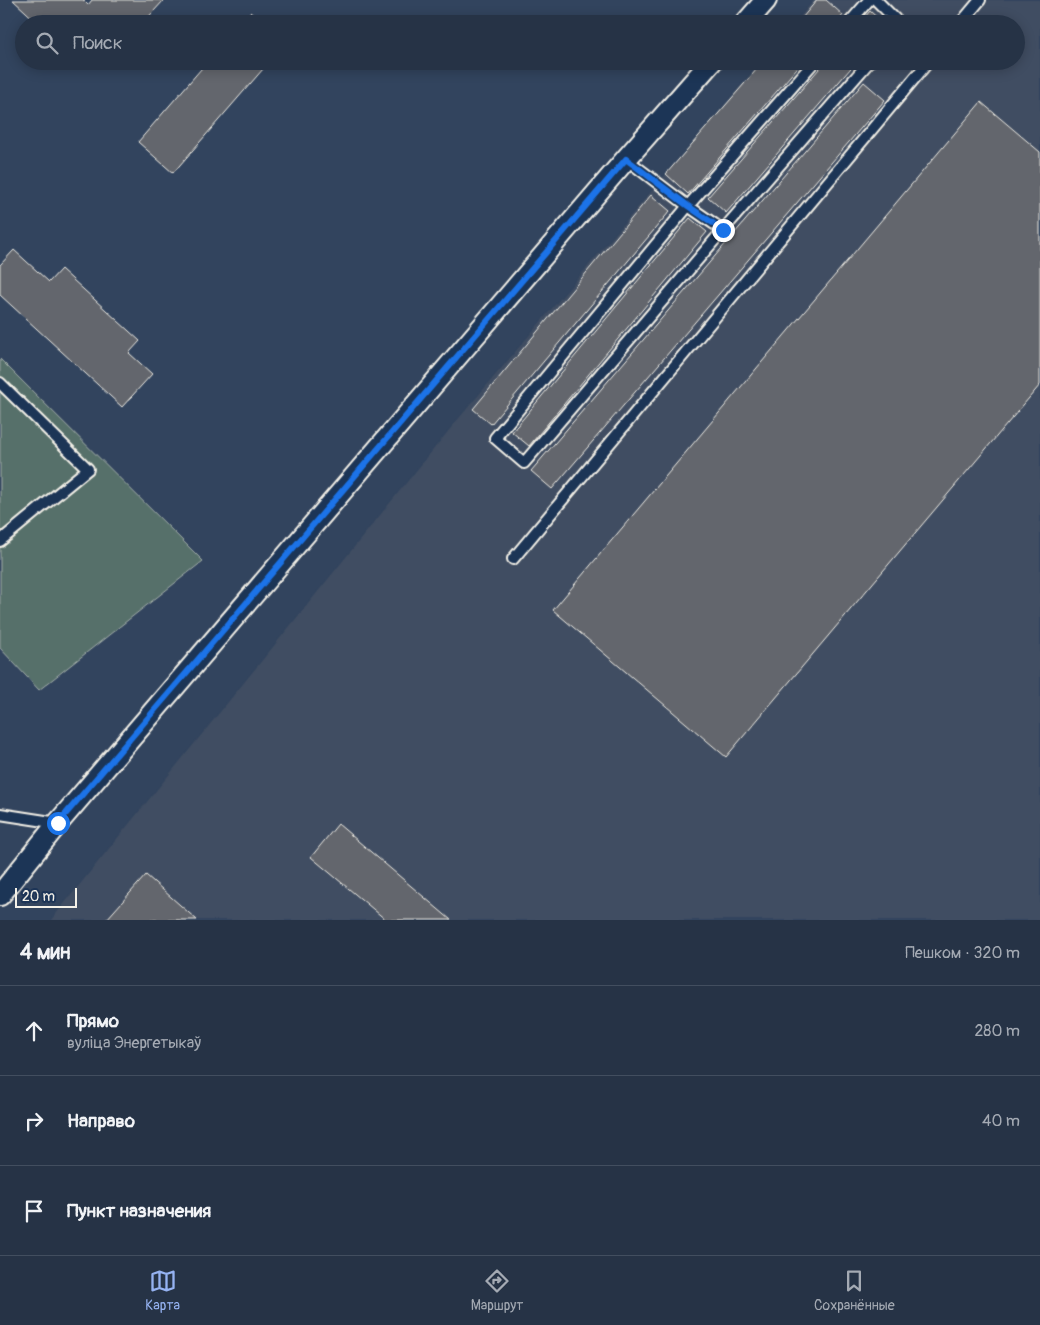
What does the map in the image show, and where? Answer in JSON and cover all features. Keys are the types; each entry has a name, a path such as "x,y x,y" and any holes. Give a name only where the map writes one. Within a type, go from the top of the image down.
{"street":[{"path":"753,15 766,0"},
{"path":"0,895 58,823 704,70"}],"lane":[{"path":"856,15 869,0"},
{"path":"876,0 891,15"},
{"path":"968,15 980,0"},
{"path":"807,70 688,206 495,438 524,463 862,70"},
{"path":"513,559 921,70"},
{"path":"626,159 723,230"},
{"path":"0,384 88,468 0,541"},
{"path":"0,814 58,823"}],"shaded area":[{"path":"814,0 1040,0 1040,920 51,920 455,423 754,70 1025,70 1025,15 802,15"}],"green space":[{"path":"0,359 203,561 39,690 0,648"}],"building":[{"path":"13,0 83,0 88,5 92,0 164,0 150,15 29,15"},
{"path":"817,0 826,0 843,15 804,15"},
{"path":"200,70 262,70 173,173 138,142"},
{"path":"756,70 795,70 688,194 666,174"},
{"path":"818,70 849,70 726,213 708,197"},
{"path":"864,82 885,100 552,489 531,471"},
{"path":"981,102 1040,152 1040,385 726,757 553,610"},
{"path":"651,195 670,211 491,424 473,409"},
{"path":"690,218 707,232 529,446 512,432"},
{"path":"14,250 49,282 61,269 140,341 129,353 152,374 122,407 0,295 0,265"},
{"path":"338,824 451,920 386,920 311,857"},
{"path":"146,875 197,920 106,920"}],"route":[{"path":"58,823 626,159 723,230"}]}
